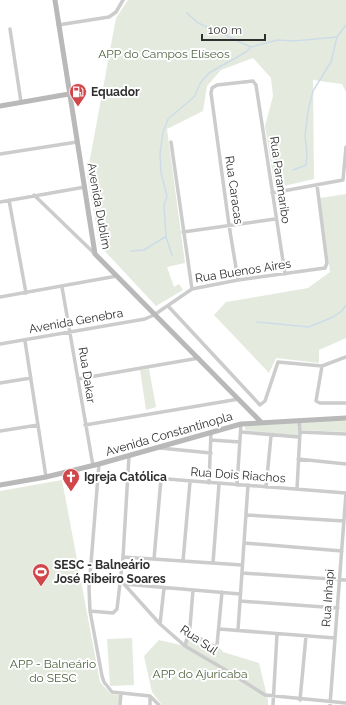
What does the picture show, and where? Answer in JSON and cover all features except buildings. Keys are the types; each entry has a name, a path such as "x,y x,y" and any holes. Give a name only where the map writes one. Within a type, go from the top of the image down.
{"street":[{"name":"Avenida Dublim","path":"55,0 95,254 261,422"},
{"path":"58,25 110,16 116,12 123,0"},
{"path":"10,28 20,102"},
{"name":"Rua Caracas","path":"238,280 211,93 215,85 253,81 257,89"},
{"name":"Rua Paramaribo","path":"257,89 275,219 285,274"},
{"path":"0,106 69,94"},
{"path":"0,154 77,142"},
{"path":"171,142 192,289"},
{"path":"272,193 341,181 345,175 346,146"},
{"name":"Rua Buenos Aires","path":"154,315 192,289 238,280 325,268 327,265 317,185"},
{"path":"0,202 85,187"},
{"path":"34,195 95,254"},
{"path":"9,200 26,293"},
{"path":"183,232 275,219"},
{"path":"0,297 117,276"},
{"name":"Rua Dakar","path":"62,287 93,466"},
{"path":"168,306 255,401 262,405 265,401 278,362 281,361 322,366 346,357"},
{"name":"Avenida Genebra","path":"0,344 145,319 154,315"},
{"path":"24,341 46,477"},
{"path":"78,378 199,358"},
{"path":"322,366 316,401 320,403 346,403"},
{"path":"0,383 31,378"},
{"path":"85,425 239,399"},
{"name":"Avenida Constantinopla","path":"0,485 46,477 93,466 242,424 346,418"},
{"path":"297,489 300,432 299,420"},
{"path":"237,484 242,424"},
{"path":"0,431 38,425"},
{"path":"209,482 212,440 211,432"},
{"path":"241,432 271,436 299,437"},
{"path":"300,432 346,434"},
{"path":"266,487 271,436"},
{"path":"212,440 240,442"},
{"path":"157,448 210,452"},
{"path":"90,611 106,613 116,612 122,584 129,456"},
{"path":"298,459 346,464"},
{"path":"99,464 89,588 90,611 104,682 112,692 150,696 159,705"},
{"name":"Rua Dois Riachos","path":"129,476 190,482 209,482 346,493"},
{"path":"154,559 161,479"},
{"path":"183,561 190,482"},
{"path":"213,563 219,484"},
{"path":"238,630 248,485"},
{"name":"Rua Inhapi","path":"330,703 346,493"},
{"path":"246,515 344,521"},
{"path":"244,544 342,551"},
{"path":"123,557 242,565"},
{"path":"242,573 346,580"},
{"path":"122,584 240,594"},
{"name":"Rua Sul","path":"122,584 160,624 186,646 224,668 260,693 273,697 300,700 310,703 346,703"},
{"path":"160,624 164,588"},
{"path":"186,646 189,632 193,590"},
{"path":"189,632 215,647 217,645 222,592"},
{"path":"240,601 338,608"},
{"path":"219,629 335,638"},
{"path":"273,705 277,634"},
{"path":"300,700 306,636"},
{"path":"120,705 121,693"},
{"path":"150,696 150,705"},
{"path":"292,705 293,699"}],"green space":[{"name":"APP do Campos Elíseos","path":"128,0 346,0 346,92 342,84 313,80 314,179 275,188 265,126 273,96 271,78 253,58 221,70 207,86 203,111 167,129 185,263 167,267 174,287 179,284 183,290 156,306 100,246 87,175 116,18"},
{"path":"346,194 346,338 319,350 319,363 276,358 269,373 214,315 226,302 308,288 330,272 320,198"},
{"path":"149,369 156,407 146,410 140,370"},
{"path":"346,419 346,432 301,430 301,436 245,430 245,426"},
{"name":"SESC - Balneário José Ribeiro Soares","path":"62,480 100,682 111,694 120,695 120,705 0,705 0,491"},
{"name":"APP do Ajuricaba","path":"189,632 208,644 217,645 223,652 259,663 268,705 162,705 152,692 144,656 159,640 185,646"},
{"path":"132,638 134,685 110,686 107,639"}],"waterway":[{"path":"187,13 198,23 251,47"},
{"path":"293,170 306,165 307,154 305,136 308,111 313,91 331,62 337,37 346,25"},
{"path":"172,255 166,237 164,206 167,196 161,173 160,153 163,133 168,119 194,97 201,82 209,73 246,52 251,47 277,40 294,41 337,37"},
{"path":"131,251 144,250 165,237"},
{"path":"257,322 309,327 333,317 342,311 346,305"}],"place":[{"name":"Equador","path":"78,107"},
{"name":"Igreja Católica","path":"71,492"},
{"name":"SESC - Balneário José Ribeiro Soares","path":"41,587"}],"park label":[{"name":"APP - Balneário do SESC","path":"53,671"}]}
